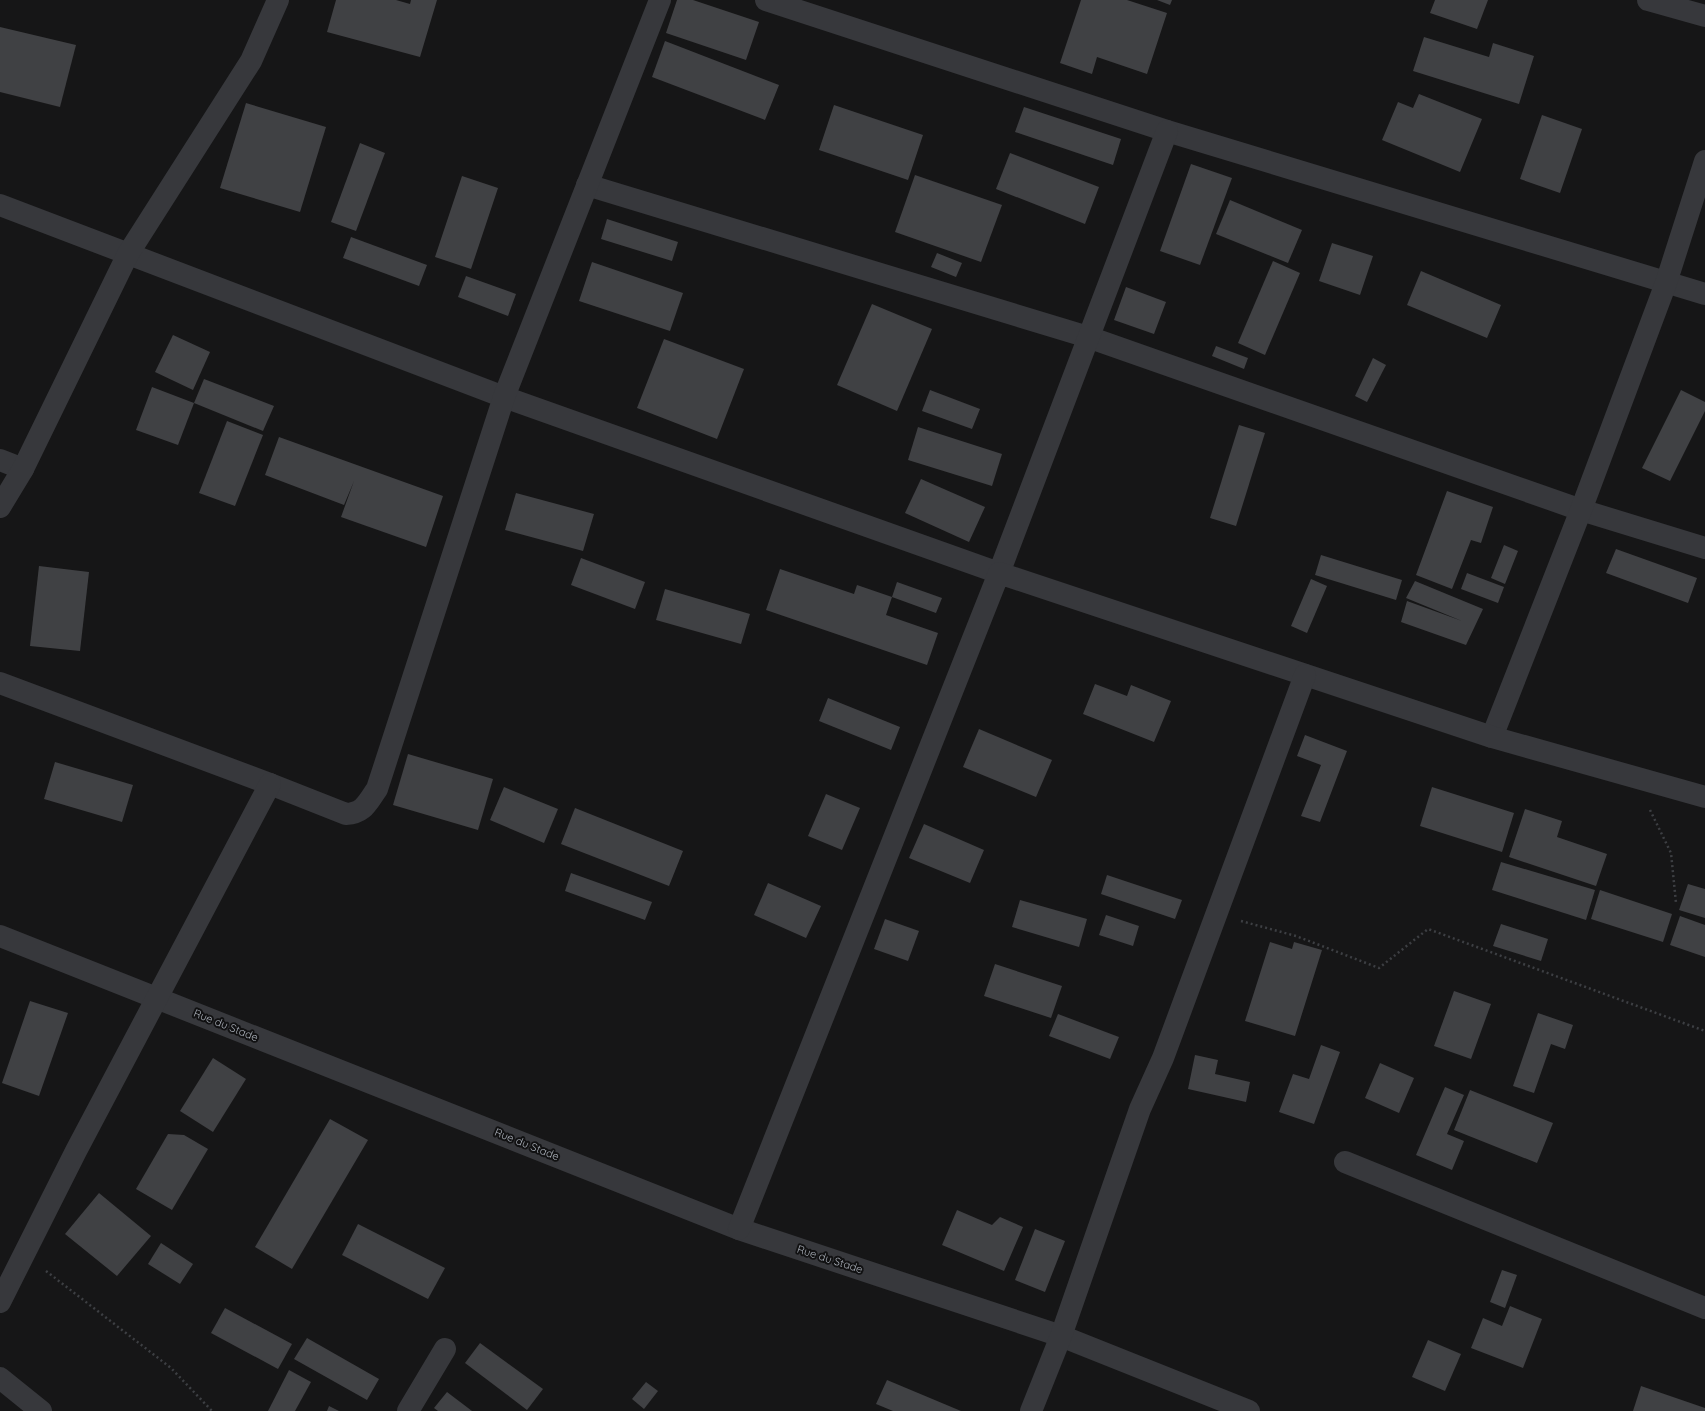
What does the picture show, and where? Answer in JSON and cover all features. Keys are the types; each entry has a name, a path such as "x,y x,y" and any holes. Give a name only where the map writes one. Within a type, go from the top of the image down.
{"street":[{"path":"0,507 23,469 128,254 251,62 278,0"},
{"path":"0,683 346,814 356,813 365,806 377,789 504,397 660,0"},
{"path":"766,0 1167,131 1705,294"},
{"path":"1648,0 1705,16"},
{"path":"739,1229 998,573 1167,131"},
{"path":"1492,737 1581,510 1666,283 1705,161"},
{"path":"587,185 1088,337 1581,510 1705,548"},
{"path":"0,205 504,397 998,573 1492,737 1705,797"},
{"path":"0,460 23,469"},
{"path":"1031,1411 1061,1336 1140,1109 1163,1058 1305,675"},
{"path":"0,1302 76,1151 270,784"},
{"name":"Rue du Stade","path":"0,936 739,1229 1061,1336 1250,1411"},
{"path":"1345,1162 1705,1308"},
{"path":"408,1411 445,1349"},
{"path":"0,1378 41,1411"}],"path":[{"path":"1634,778 1671,853 1676,903"},
{"path":"1216,914 1296,936 1379,968 1428,929 1705,1031"},
{"path":"24,1254 171,1368 212,1411"}],"building":[{"path":"336,0 396,0 410,4 411,0 437,0 420,57 327,32"},
{"path":"677,0 693,0 759,22 746,60 666,33"},
{"path":"1081,0 1127,0 1167,13 1147,74 1097,57 1092,74 1060,63"},
{"path":"1157,0 1172,0 1170,5"},
{"path":"1435,0 1488,0 1477,29 1430,13"},
{"path":"0,27 76,45 60,107 0,92"},
{"path":"1424,37 1489,57 1493,43 1534,56 1519,104 1413,71"},
{"path":"665,41 779,85 765,120 652,77"},
{"path":"1419,94 1482,119 1460,172 1382,140 1398,102 1413,108"},
{"path":"246,103 326,127 300,212 220,188"},
{"path":"834,105 923,135 908,180 819,150"},
{"path":"1024,107 1121,139 1113,165 1015,132"},
{"path":"1542,115 1582,129 1560,193 1520,179"},
{"path":"360,143 385,153 356,231 331,222"},
{"path":"1010,153 1099,187 1085,224 996,189"},
{"path":"1191,164 1232,178 1200,265 1160,251"},
{"path":"915,175 1002,205 981,262 895,232"},
{"path":"462,176 498,188 471,269 435,257"},
{"path":"1230,200 1302,230 1288,263 1216,234"},
{"path":"607,219 678,242 672,261 601,239"},
{"path":"351,237 427,265 419,286 343,258"},
{"path":"1332,243 1373,256 1360,295 1319,281"},
{"path":"937,253 962,263 956,277 931,267"},
{"path":"1273,261 1300,273 1265,355 1238,343"},
{"path":"592,262 683,293 670,331 579,301"},
{"path":"1421,271 1501,305 1487,338 1407,305"},
{"path":"466,276 516,294 508,316 458,297"},
{"path":"1126,287 1166,302 1154,334 1114,320"},
{"path":"872,304 932,329 897,411 837,385"},
{"path":"173,335 210,352 193,390 155,372"},
{"path":"664,339 744,369 717,439 637,408"},
{"path":"1216,346 1248,358 1244,369 1212,356"},
{"path":"1373,358 1386,365 1367,402 1355,396"},
{"path":"204,379 274,406 263,431 194,403"},
{"path":"152,387 194,403 178,445 136,430"},
{"path":"930,390 980,409 972,429 922,411"},
{"path":"1681,390 1705,402 1705,411 1670,481 1642,468"},
{"path":"227,421 263,435 235,506 199,493"},
{"path":"1239,425 1265,433 1236,526 1210,518"},
{"path":"918,427 1002,454 992,486 908,460"},
{"path":"279,437 443,496 426,547 341,517 354,481 344,505 265,475"},
{"path":"921,479 985,507 969,542 905,513"},
{"path":"1447,491 1493,507 1481,543 1471,540 1452,589 1416,575"},
{"path":"516,493 594,514 583,551 505,530"},
{"path":"1504,545 1518,551 1505,584 1491,578"},
{"path":"1616,549 1697,578 1688,603 1606,573"},
{"path":"1321,555 1402,580 1396,600 1315,575"},
{"path":"581,558 645,582 635,609 571,585"},
{"path":"39,566 89,572 80,651 30,646"},
{"path":"780,569 854,594 857,585 892,597 886,615 938,633 927,665 766,610"},
{"path":"1467,573 1504,587 1498,603 1461,589"},
{"path":"1311,579 1327,586 1307,633 1291,626"},
{"path":"1415,581 1483,609 1466,645 1401,622 1407,601 1462,621 1406,598"},
{"path":"897,582 942,598 936,613 892,597"},
{"path":"665,589 750,614 741,644 656,620"},
{"path":"1095,684 1127,696 1131,685 1171,701 1154,742 1083,714"},
{"path":"828,698 900,727 891,750 819,721"},
{"path":"979,729 1052,760 1036,797 963,767"},
{"path":"1305,735 1347,751 1320,822 1301,816 1321,765 1297,756"},
{"path":"408,754 493,779 478,830 393,805"},
{"path":"55,762 133,785 122,822 44,799"},
{"path":"504,787 558,809 544,843 490,820"},
{"path":"1432,787 1514,813 1502,852 1420,826"},
{"path":"826,794 860,808 842,850 808,836"},
{"path":"575,808 683,851 669,886 561,844"},
{"path":"1525,809 1562,821 1557,837 1607,854 1596,886 1509,857"},
{"path":"924,824 984,850 970,883 909,858"},
{"path":"1501,862 1595,890 1586,920 1492,890"},
{"path":"571,873 652,902 645,920 565,891"},
{"path":"1107,875 1182,900 1175,919 1101,894"},
{"path":"768,883 821,906 806,938 754,915"},
{"path":"1688,884 1705,889 1705,918 1679,910"},
{"path":"1600,890 1672,914 1663,942 1591,919"},
{"path":"1020,900 1087,919 1079,947 1012,927"},
{"path":"1106,915 1139,926 1133,946 1099,935"},
{"path":"1680,916 1705,925 1705,957 1670,945"},
{"path":"885,919 919,931 908,961 874,949"},
{"path":"1501,924 1548,939 1541,961 1493,946"},
{"path":"1270,942 1292,949 1294,942 1322,950 1295,1036 1245,1021"},
{"path":"995,964 1062,986 1051,1018 984,996"},
{"path":"1454,991 1491,1004 1471,1059 1434,1046"},
{"path":"30,1001 68,1013 39,1096 2,1083"},
{"path":"1538,1013 1573,1025 1565,1049 1551,1044 1534,1093 1513,1086"},
{"path":"1058,1014 1119,1037 1110,1059 1049,1036"},
{"path":"1321,1045 1340,1052 1314,1124 1279,1112 1293,1074 1309,1079"},
{"path":"1195,1055 1218,1060 1215,1074 1250,1082 1246,1102 1188,1089"},
{"path":"213,1058 246,1079 213,1132 180,1111"},
{"path":"1380,1063 1414,1078 1399,1113 1365,1098"},
{"path":"1445,1087 1464,1095 1447,1134 1464,1141 1452,1170 1416,1155"},
{"path":"1470,1090 1553,1123 1537,1163 1454,1130"},
{"path":"330,1119 368,1140 292,1269 255,1247"},
{"path":"168,1134 184,1135 208,1149 172,1210 136,1189"},
{"path":"99,1193 151,1236 117,1276 65,1234"},
{"path":"957,1210 992,1225 1000,1217 1023,1227 1004,1271 942,1245"},
{"path":"358,1224 445,1268 428,1299 342,1255"},
{"path":"1035,1229 1065,1241 1045,1292 1015,1280"},
{"path":"161,1243 193,1264 180,1284 148,1264"},
{"path":"1502,1270 1517,1275 1505,1308 1490,1302"},
{"path":"1510,1306 1542,1319 1523,1368 1471,1348 1483,1318 1502,1326"},
{"path":"225,1308 292,1344 278,1369 211,1333"},
{"path":"307,1338 379,1379 367,1400 294,1359"},
{"path":"1428,1340 1461,1354 1445,1391 1412,1377"},
{"path":"480,1343 543,1389 527,1410 465,1363"},
{"path":"289,1370 311,1382 295,1411 268,1411"},
{"path":"887,1380 961,1411 893,1411 876,1404"},
{"path":"646,1382 658,1391 644,1409 632,1399"},
{"path":"1641,1386 1705,1408 1705,1411 1633,1411"},
{"path":"447,1392 472,1411 438,1411 434,1408"},
{"path":"329,1406 339,1411 327,1411"}]}
